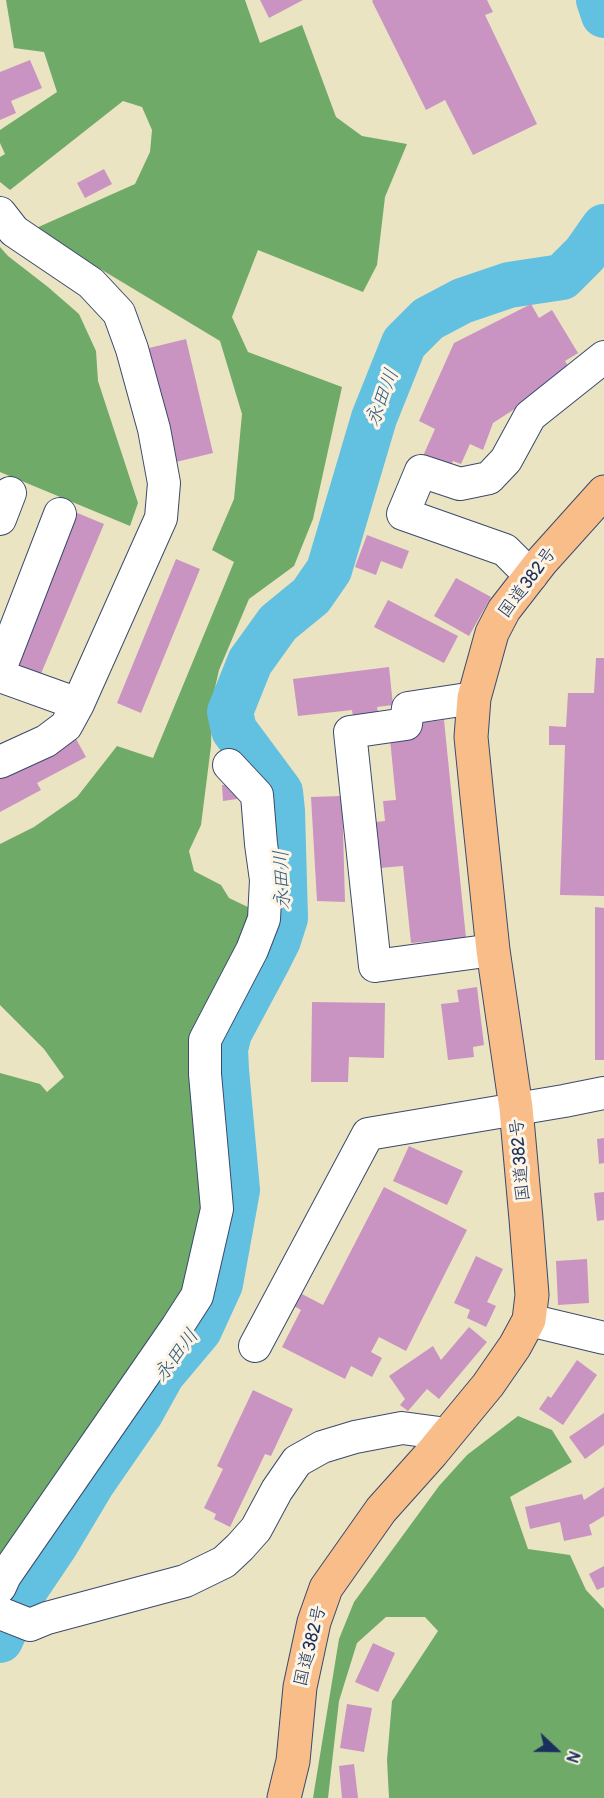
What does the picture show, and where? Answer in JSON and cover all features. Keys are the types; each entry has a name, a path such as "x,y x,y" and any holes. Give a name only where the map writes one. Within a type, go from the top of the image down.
{"highway":[{"name":"国道382号","path":"284,1798 293,1761 300,1686 314,1622 326,1588 381,1510 488,1385 515,1346 529,1320 532,1295 516,1108 493,950 471,737 474,698 492,633 504,610 542,561 604,492"}],"street":[{"path":"0,213 14,231 92,283 119,313 132,349 154,429 164,483 161,518 66,726 46,741 0,762"},
{"path":"531,576 504,550 403,514 421,471 460,484 489,478 506,460 530,416 604,357"},
{"path":"0,669 60,514"},
{"path":"0,676 78,704"},
{"path":"474,698 408,708 406,724 350,732 375,966 493,950"},
{"path":"0,1587 5,1576 197,1296 217,1209 205,1074 206,1040 252,950 264,919 266,880 257,795 229,765"},
{"path":"255,1346 368,1134 604,1093"},
{"path":"529,1320 604,1338"},
{"path":"11,1618 30,1625 46,1618 185,1581 224,1562 256,1529 277,1490 297,1461 322,1447 356,1437 402,1428 447,1434"}],"green space":[{"path":"6,0 245,0 260,43 302,25 336,117 362,136 407,144 385,197 377,265 363,292 258,250 232,317 248,352 342,387 313,519 294,566 249,599 219,670 212,701 211,746 201,825 189,851 194,871 221,885 229,898 252,909 237,956 205,1009 203,1199 181,1298 0,1559 0,1073 40,1084 47,1092 64,1077 44,1049 0,1005 0,844 34,827 77,797 117,746 153,758 234,562 212,550 234,499 242,414 220,341 34,229 135,184 150,152 152,130 142,107 123,101 10,190 0,182 0,157 5,154 0,143 0,130 57,92 44,52 14,48"},
{"path":"0,247 79,314 96,351 98,381 138,503 130,526 0,472"},
{"path":"518,1416 552,1430 572,1462 510,1497 528,1549 570,1555 586,1590 604,1609 604,1798 389,1798 387,1760 392,1701 438,1631 425,1617 386,1617 357,1643 339,1701 328,1798 313,1798 339,1639 354,1602 439,1486 467,1455"}],"building":[{"path":"260,0 303,0 269,18"},
{"path":"373,0 487,0 493,12 485,15 537,124 473,155 445,100 426,110"},
{"path":"30,60 42,88 11,101 16,113 0,120 0,72"},
{"path":"104,169 112,184 85,198 77,183"},
{"path":"531,304 539,318 552,310 578,353 565,361 572,372 493,423 483,450 470,444 461,464 453,461 450,467 423,456 435,429 419,421 454,343"},
{"path":"186,339 213,453 176,462 149,348"},
{"path":"75,512 104,524 40,676 11,664"},
{"path":"367,535 409,551 402,569 381,561 376,575 355,567"},
{"path":"176,559 200,569 141,713 117,703"},
{"path":"456,578 491,597 469,636 434,616"},
{"path":"388,600 458,636 444,663 374,627"},
{"path":"596,658 604,658 604,896 560,895 565,745 549,745 549,726 566,727 568,693 594,693"},
{"path":"389,667 393,705 377,707 378,713 353,716 352,710 298,716 293,679"},
{"path":"444,720 466,938 411,943 403,866 380,868 376,822 385,821 383,801 396,800 390,739 418,736 417,723"},
{"path":"75,737 86,757 37,783 41,790 0,812 0,777"},
{"path":"236,784 237,799 223,801 222,785"},
{"path":"342,796 345,902 317,901 311,797"},
{"path":"595,907 604,908 604,1060 595,1060"},
{"path":"477,987 484,1045 473,1047 474,1057 448,1060 441,1004 459,1002 457,990"},
{"path":"312,1002 385,1003 384,1058 349,1057 348,1082 311,1082"},
{"path":"604,1138 604,1163 599,1164 597,1139"},
{"path":"409,1146 463,1171 447,1205 393,1181"},
{"path":"384,1187 467,1230 406,1351 379,1337 371,1352 382,1358 372,1377 351,1366 345,1379 282,1347 301,1310 294,1306 300,1293 323,1305"},
{"path":"604,1192 604,1220 597,1221 594,1193"},
{"path":"476,1256 503,1269 487,1302 496,1306 486,1327 467,1318 470,1310 454,1303"},
{"path":"587,1259 589,1303 558,1305 556,1261"},
{"path":"469,1327 487,1342 439,1399 427,1389 408,1411 400,1405 405,1399 389,1376 433,1346 441,1360"},
{"path":"577,1360 597,1375 563,1425 539,1409 548,1396 551,1398"},
{"path":"253,1390 293,1409 271,1456 265,1454 230,1527 214,1519 216,1514 204,1508 223,1469 217,1466"},
{"path":"604,1413 604,1445 585,1459 569,1437"},
{"path":"604,1487 604,1516 589,1525 592,1535 564,1541 560,1522 530,1529 525,1507 582,1494 584,1500"},
{"path":"604,1566 604,1587 597,1590 589,1574"},
{"path":"373,1643 395,1653 378,1692 355,1682"},
{"path":"347,1704 372,1708 364,1752 340,1748"},
{"path":"354,1764 358,1798 342,1798 339,1766"}],"waterway":[{"name":"永田川","path":"599,0 604,15"},
{"name":"永田川","path":"0,1640 20,1597 55,1545 92,1483 141,1412 162,1374 199,1330 220,1284 237,1190 225,1049 229,1033 278,940 285,918 280,792 234,730 230,712 250,662 278,623 311,596 329,570 374,418 404,343 428,319 462,301 509,285 562,277 585,254 604,227"}]}
